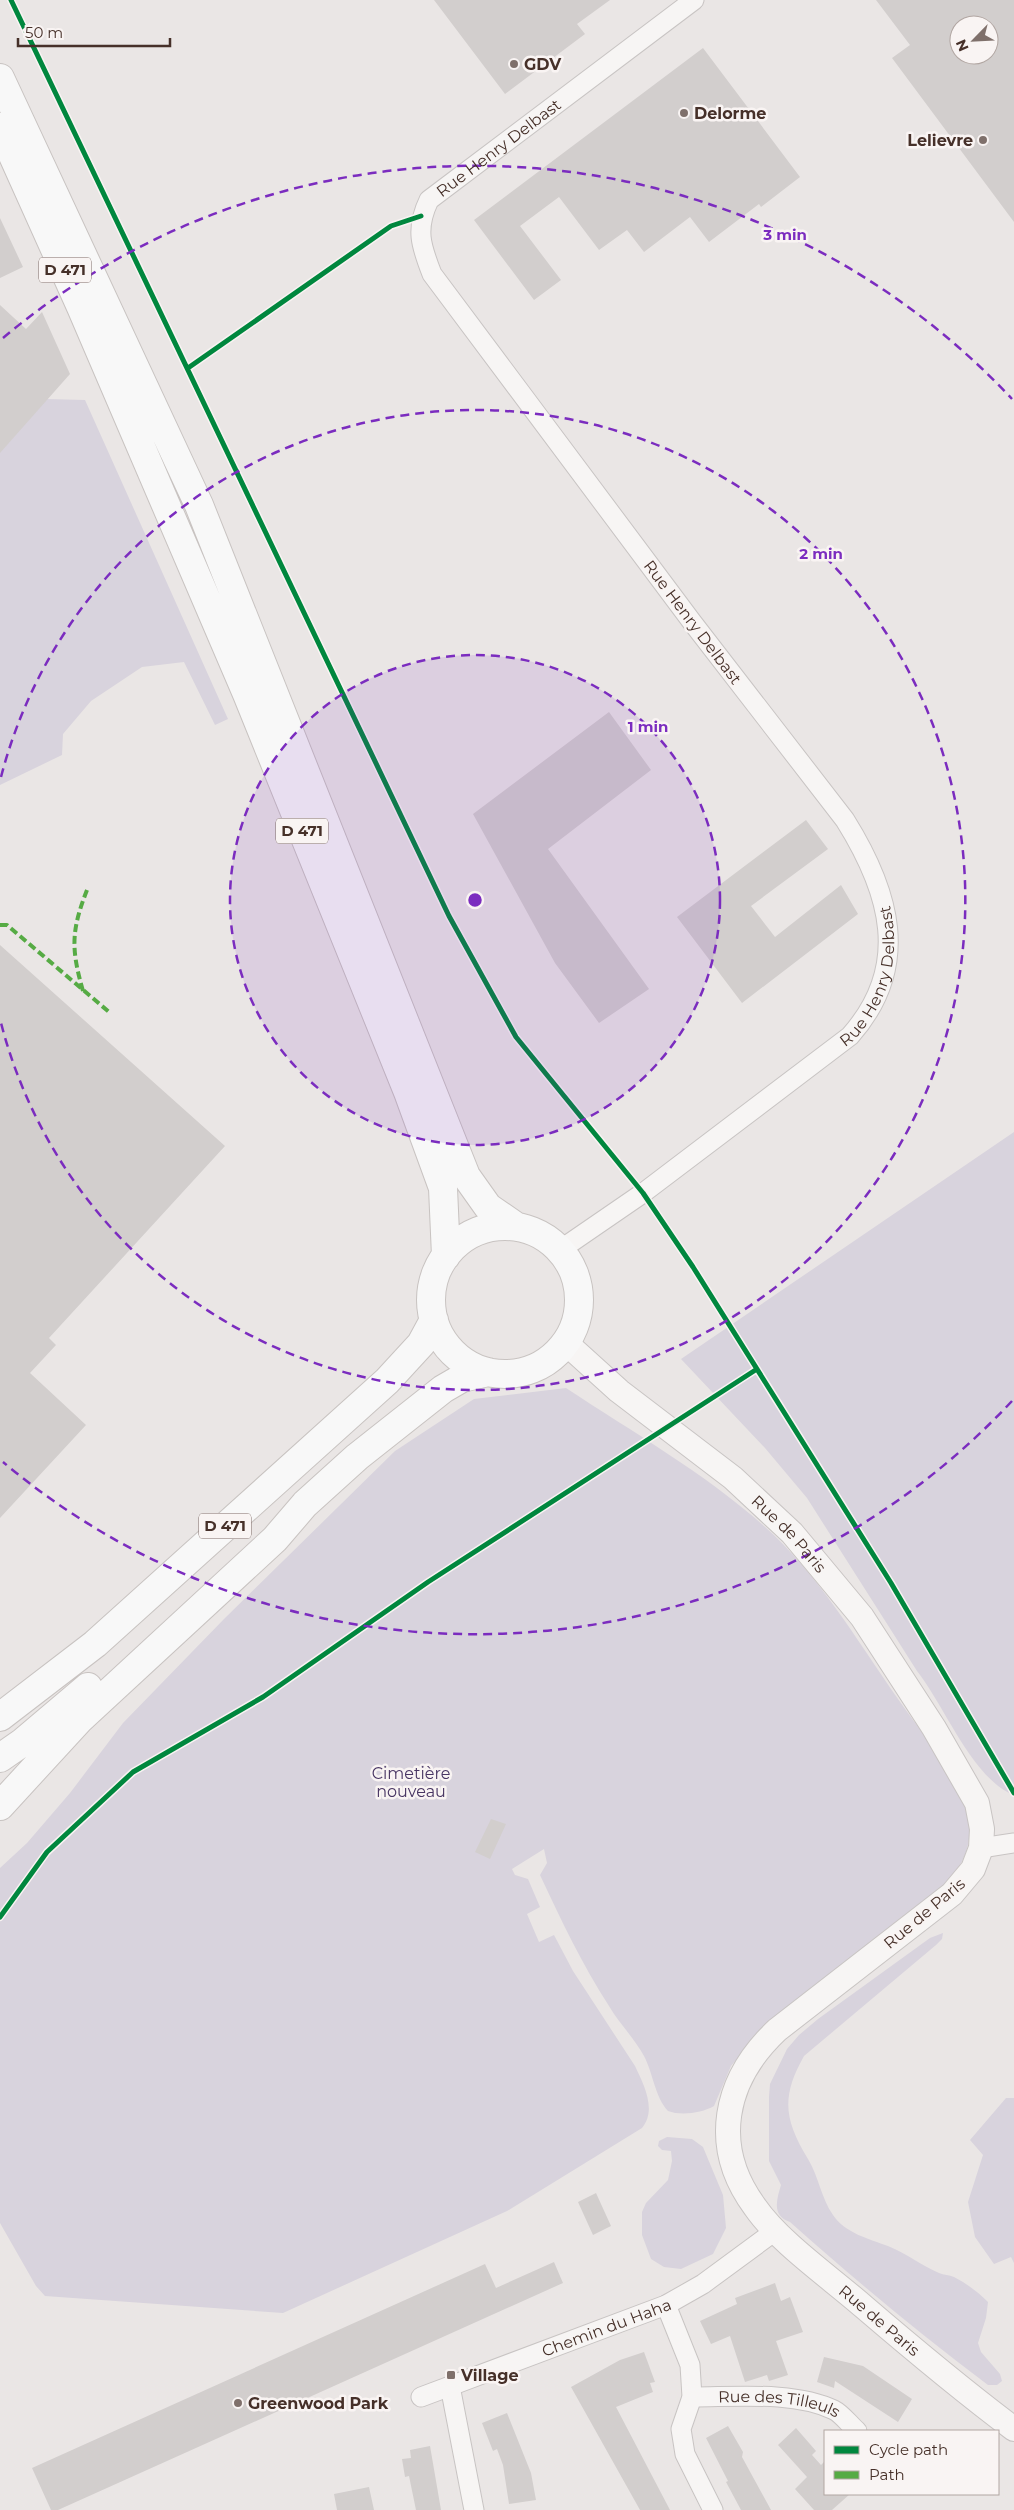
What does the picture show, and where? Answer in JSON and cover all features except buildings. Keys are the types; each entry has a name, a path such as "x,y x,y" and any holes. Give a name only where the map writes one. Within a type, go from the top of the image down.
{"main road":[{"name":"D 471","path":"0,78 198,505 466,1176 488,1207 517,1227"},
{"name":"D 471","path":"0,127 85,316 247,694 408,1092 443,1188 446,1256"},
{"path":"496,1227 517,1227 540,1235 560,1250 573,1271 580,1295 577,1320 566,1343 549,1361 532,1370 513,1374 488,1372 470,1365 454,1353 442,1338 434,1320 431,1303 432,1287 437,1271 446,1256 460,1242 477,1232 496,1227"},
{"name":"D 471","path":"0,1717 95,1644 388,1381 421,1344 434,1320"},
{"name":"D 471","path":"0,1758 81,1694 270,1528 305,1504 357,1457 426,1401 462,1378 488,1372"},
{"path":"0,1806 78,1720 275,1539 305,1504"}],"street":[{"name":"Rue Henry Delbast","path":"560,1250 643,1193 850,1036 874,1002 883,978 888,954 887,927 877,881 866,853 845,820 686,615 432,274 423,253 420,234 421,216 428,200 694,0"},
{"name":"Rue de Paris","path":"566,1343 619,1391 733,1478 792,1533 862,1617 934,1728 977,1803 981,1818 981,1848 973,1869 960,1887 777,2030 751,2058 739,2078 728,2125 730,2153 746,2194 755,2209 775,2231 962,2390 1014,2429"},
{"path":"981,1848 1014,1843"},
{"name":"Chemin du Haha","path":"421,2397 666,2305 718,2274 775,2231"},
{"path":"666,2305 690,2365 692,2397 681,2430 685,2454 714,2510"},
{"path":"450,2386 474,2510"},
{"name":"Rue des Tilleuls","path":"692,2397 769,2396 794,2399 835,2410 856,2430"}],"green space":[{"path":"46,399 85,400 228,719 215,725 184,662 142,667 91,701 63,734 62,755 0,785 0,450"},
{"path":"1014,1132 1014,1795 999,1787 972,1758 807,1498 765,1448 681,1359"},
{"name":"Cimetière nouveau","path":"566,1388 668,1454 742,1507 784,1545 802,1565 836,1608 929,1742 958,1790 965,1806 970,1830 968,1846 958,1868 949,1881 761,2029 731,2066 714,2106 698,2112 673,2113 668,2111 660,2099 644,2056 609,2006 572,1942 540,1875 547,1863 544,1849 512,1869 515,1875 528,1879 540,1907 527,1914 539,1942 554,1935 573,1971 635,2066 648,2097 649,2105 646,2121 642,2128 507,2211 283,2313 45,2296 36,2286 0,2223 0,1868 27,1843 70,1793 123,1723 224,1619 395,1451 474,1399"},
{"path":"943,1933 942,1939 936,1945 804,2056 792,2084 788,2108 794,2132 812,2166 829,2208 838,2221 858,2235 895,2249 939,2273 958,2279 988,2302 986,2318 978,2343 981,2352 1000,2374 1002,2381 997,2385 988,2385 937,2346 790,2222 780,2216 777,2206 781,2185 769,2161 770,2084 787,2049 799,2035 818,2019 930,1938"},
{"path":"1006,2098 1014,2098 1014,2263 1011,2257 994,2264 975,2237 968,2202 983,2155 970,2140"},
{"path":"667,2137 692,2139 703,2147 723,2195 726,2228 713,2254 681,2269 664,2267 651,2259 642,2235 642,2212 646,2203 668,2180 672,2161 671,2151 662,2150 658,2146 659,2141"}],"marked path":[{"path":"83,991 76,963 74,940 78,917 87,890"},
{"path":"0,925 7,925 109,1012"}],"cycle path":[{"path":"11,0 449,916 516,1037 643,1193 693,1267 891,1583 1014,1793"},
{"path":"188,368 391,226 421,216"},
{"path":"0,1917 47,1852 133,1772 263,1697 428,1582 757,1369"}],"place":[{"name":"GDV","path":"514,64"},
{"name":"Delorme","path":"684,113"},
{"name":"Lelievre","path":"983,140"},
{"name":"Village","path":"451,2375"},
{"name":"Greenwood Park","path":"238,2403"}]}
